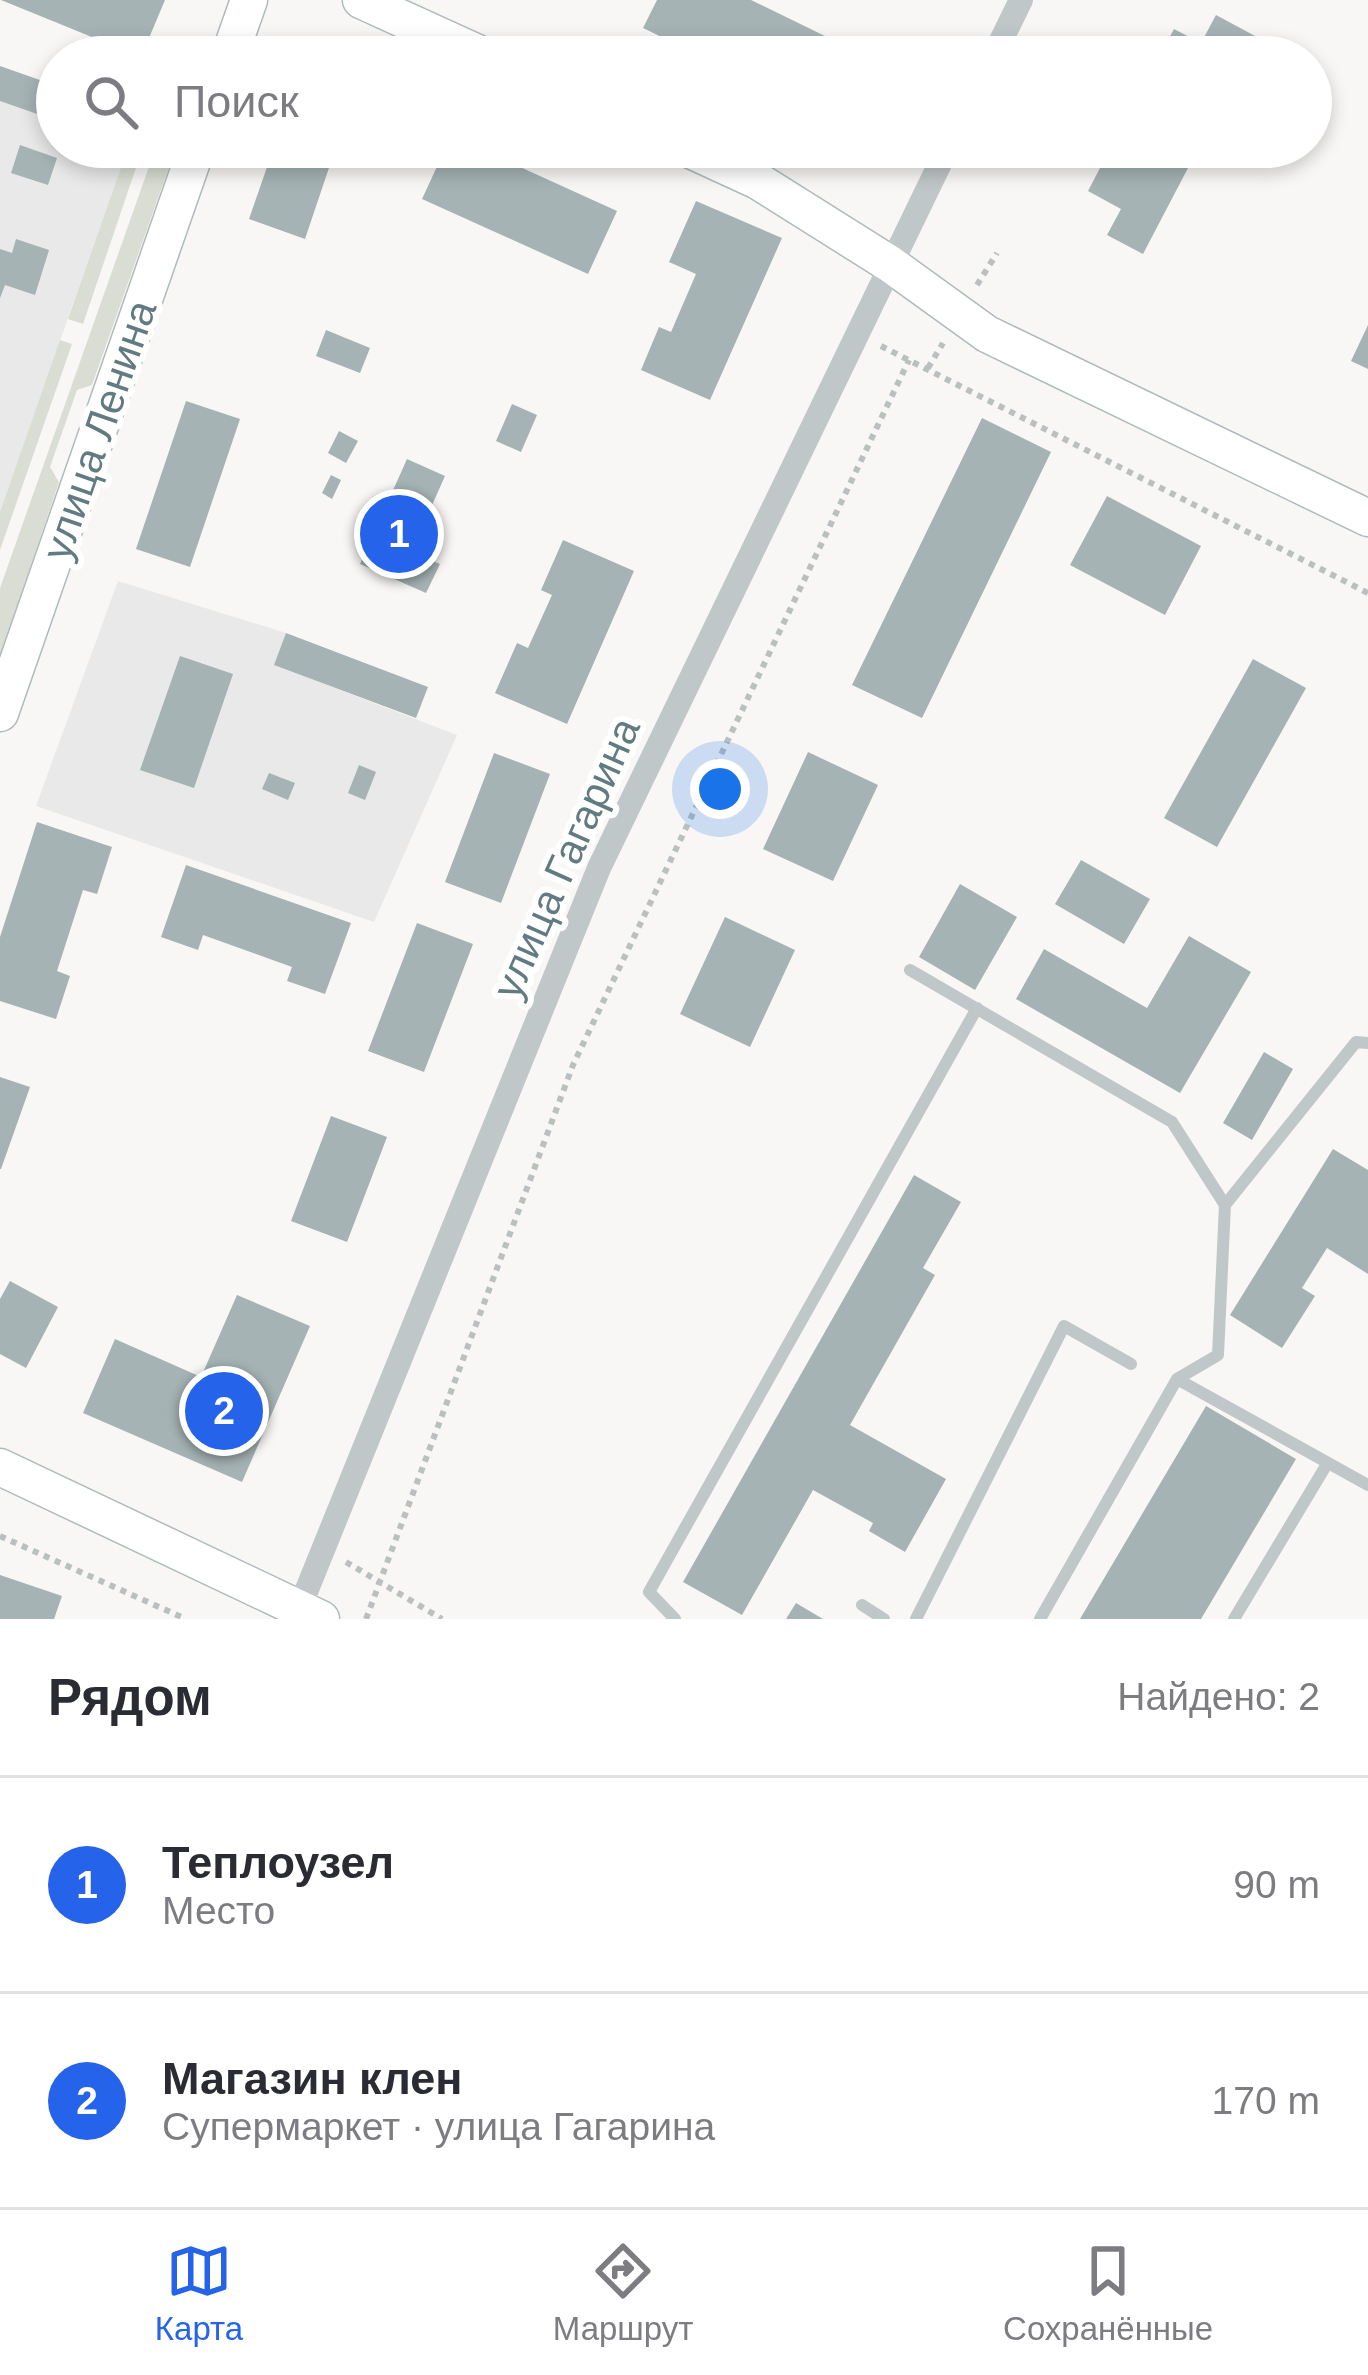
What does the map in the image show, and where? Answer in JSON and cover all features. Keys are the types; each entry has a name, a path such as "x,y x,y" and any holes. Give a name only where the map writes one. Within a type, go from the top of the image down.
{"main road":[{"path":"236,36 248,0"},
{"path":"361,0 440,36"},
{"name":"улица Ленина","path":"1,707 190,168"},
{"path":"730,168 890,264 987,334 1368,518"},
{"path":"0,1467 305,1615"}],"street":[{"path":"1003,36 1021,0"},
{"name":"улица Гагарина","path":"305,1615 322,1550 598,868 938,168"}],"lane":[{"path":"910,970 1172,1122 1226,1204"},
{"path":"675,1619 649,1592 976,1008"},
{"path":"1040,1619 1177,1379 1218,1354 1226,1204 1356,1042 1368,1043"},
{"path":"916,1619 1064,1326 1131,1364"},
{"path":"1177,1379 1368,1485"},
{"path":"1234,1619 1327,1464"},
{"path":"862,1605 884,1619"}],"path":[{"path":"856,333 1368,593"},
{"path":"365,1619 573,1065 909,360"},
{"path":"0,1537 186,1619"},
{"path":"322,1550 442,1619"}],"shaded area":[{"path":"0,101 36,114 36,168 121,168 0,512"},
{"path":"121,168 136,168 83,324 68,319"},
{"path":"149,168 169,168 92,385 77,390 50,467 59,482 0,657 0,588"},
{"path":"60,340 72,344 0,550 0,512"},
{"path":"118,581 286,633 275,665 457,735 374,922 36,806"}],"building":[{"path":"1,0 165,0 150,36 89,36"},
{"path":"657,0 751,0 825,36 660,36 643,28"},
{"path":"1216,15 1255,36 1205,36"},
{"path":"0,66 36,79 36,114 0,101"},
{"path":"20,145 36,151 36,168 54,168 48,185 11,173"},
{"path":"267,168 329,168 305,239 249,219"},
{"path":"436,168 522,168 617,211 588,274 422,199"},
{"path":"1100,168 1188,168 1143,254 1107,235 1121,209 1088,191"},
{"path":"696,201 782,238 710,400 641,370 659,327 671,332 696,274 669,262"},
{"path":"16,239 49,250 35,295 5,285 0,298 0,249 12,253"},
{"path":"1368,325 1368,369 1351,361"},
{"path":"326,330 370,348 360,373 316,356"},
{"path":"186,401 240,419 190,567 136,549"},
{"path":"512,404 537,415 521,452 496,441"},
{"path":"982,418 1051,452 922,718 852,685"},
{"path":"339,431 358,441 346,463 328,453"},
{"path":"407,459 445,476 417,554 440,564 426,593 360,564"},
{"path":"331,475 341,480 332,499 322,493"},
{"path":"1107,496 1201,546 1165,615 1070,565"},
{"path":"563,540 634,571 567,724 495,693 517,643 528,648 552,595 541,590"},
{"path":"286,633 428,687 416,718 274,665"},
{"path":"180,656 233,674 194,788 140,770"},
{"path":"1253,659 1306,688 1217,847 1164,818"},
{"path":"808,752 878,785 833,881 763,849"},
{"path":"494,753 550,774 501,903 445,882"},
{"path":"359,765 376,772 365,800 348,793"},
{"path":"269,773 295,783 288,800 262,789"},
{"path":"37,822 112,847 97,894 83,890 57,971 70,976 56,1019 0,1001 0,937"},
{"path":"1081,860 1150,899 1124,944 1055,904"},
{"path":"186,865 351,923 325,994 287,981 292,967 203,935 198,950 161,937"},
{"path":"960,884 1017,917 975,990 919,957"},
{"path":"725,917 795,950 750,1047 680,1014"},
{"path":"417,923 473,944 424,1072 368,1051"},
{"path":"1189,936 1251,972 1180,1093 1016,999 1044,949 1147,1008"},
{"path":"1264,1052 1293,1069 1252,1140 1223,1123"},
{"path":"0,1077 30,1087 1,1169 0,1169"},
{"path":"331,1116 387,1137 347,1242 291,1221"},
{"path":"1333,1149 1368,1170 1368,1274 1327,1248 1302,1288 1315,1296 1282,1348 1230,1315"},
{"path":"914,1175 961,1202 923,1268 935,1275 850,1425 946,1479 905,1552 869,1531 873,1523 813,1490 742,1615 683,1582"},
{"path":"10,1281 58,1307 26,1368 0,1354 0,1299"},
{"path":"237,1295 310,1326 242,1482 83,1413 115,1339 201,1377"},
{"path":"1206,1406 1296,1459 1201,1619 1080,1619"},
{"path":"0,1575 62,1596 54,1619 0,1619"},
{"path":"796,1603 823,1619 786,1619"}],"place":[{"name":"Теплоузел","path":"399,534"},
{"name":"Магазин клен","path":"224,1411"}]}
